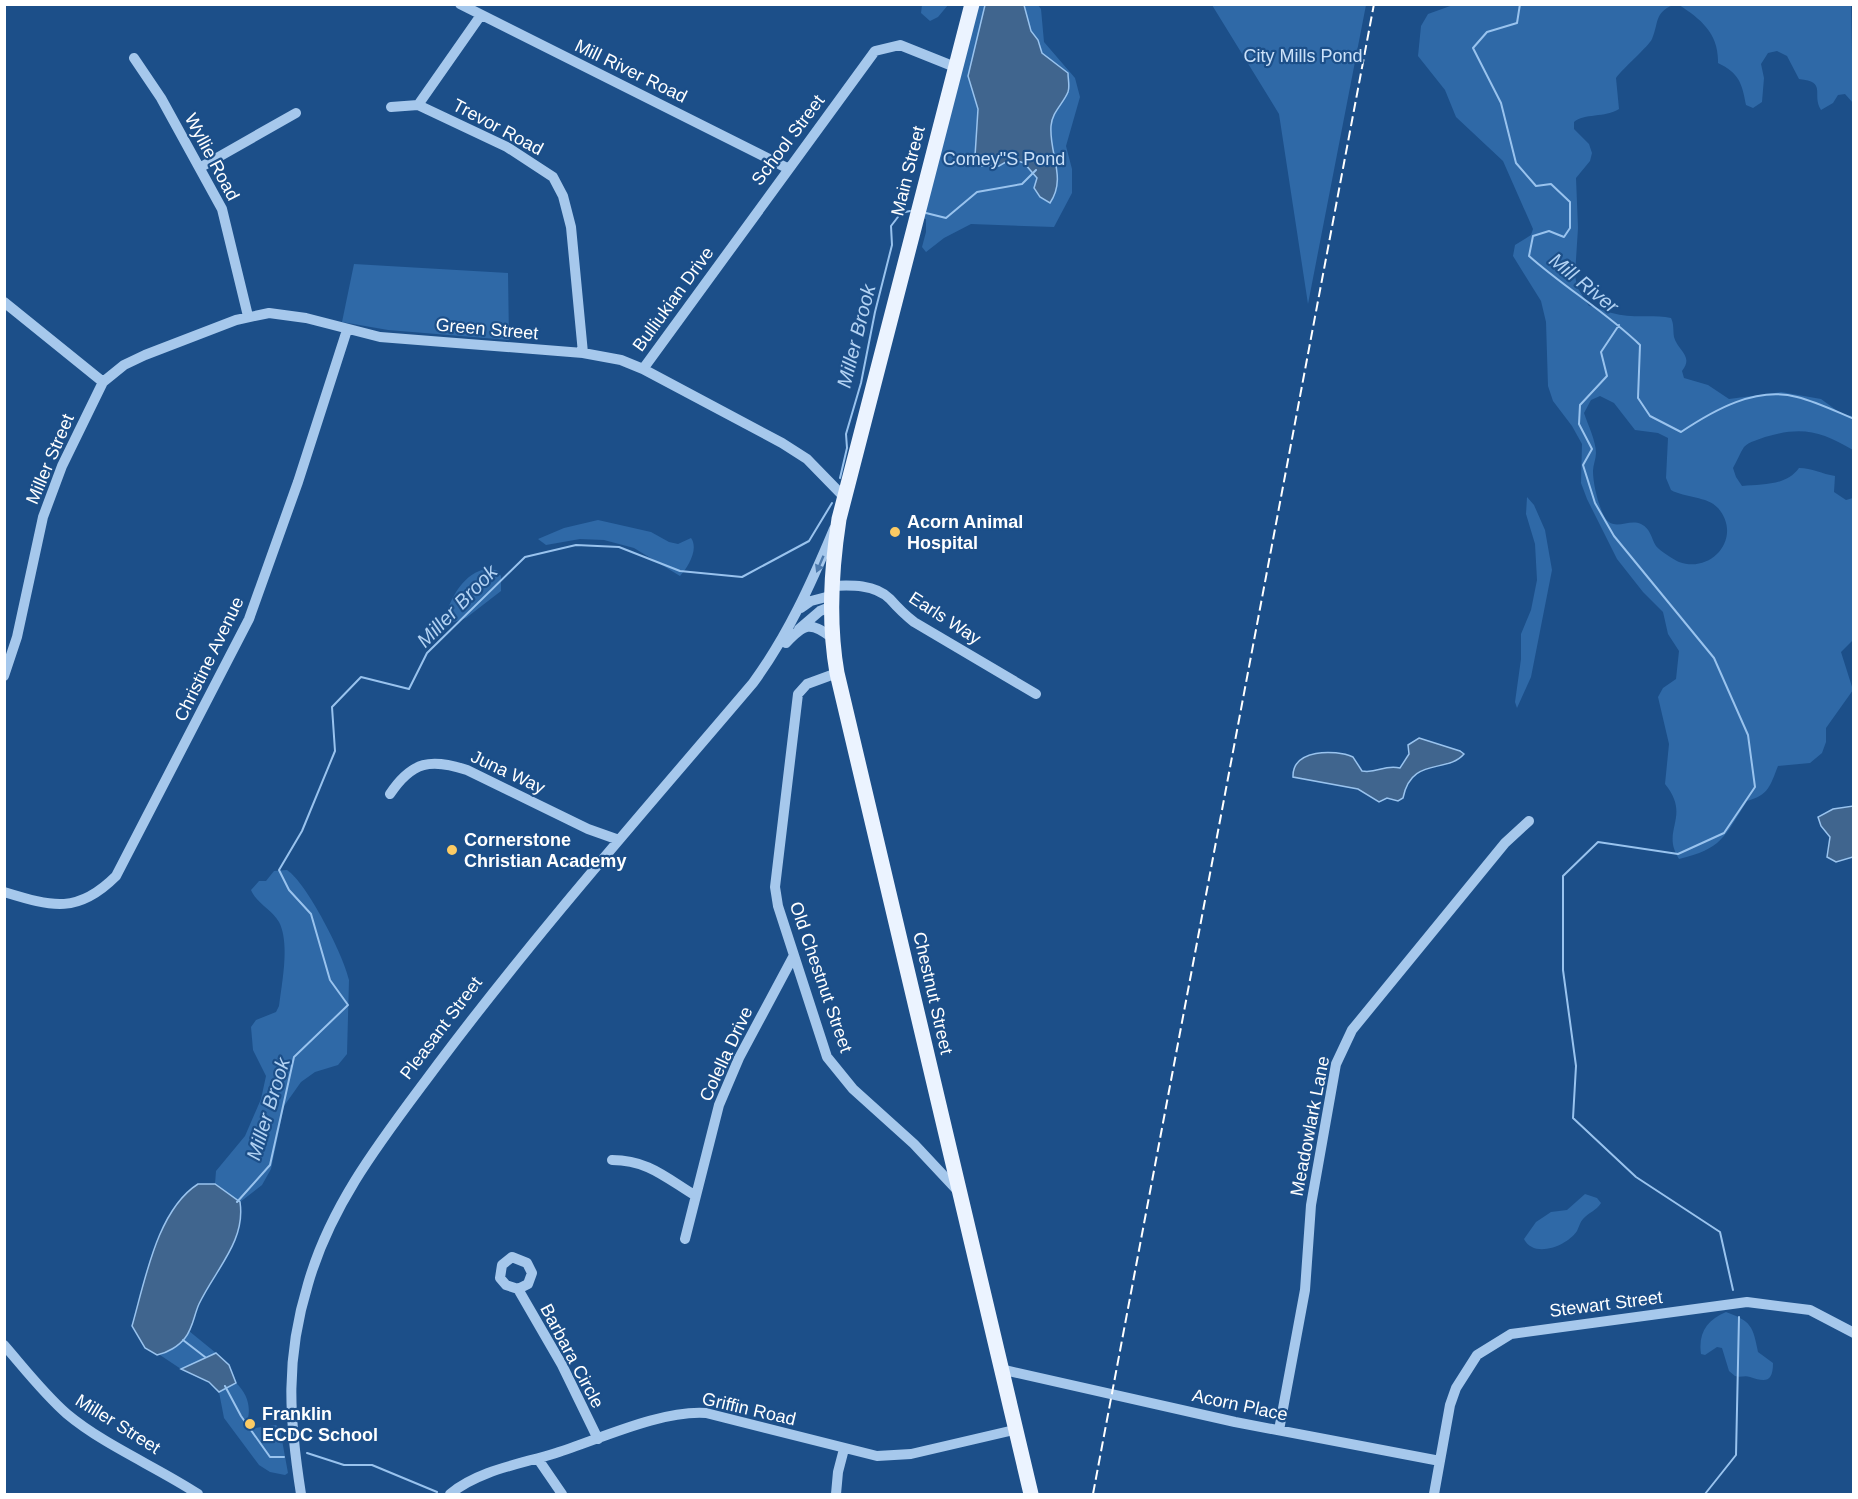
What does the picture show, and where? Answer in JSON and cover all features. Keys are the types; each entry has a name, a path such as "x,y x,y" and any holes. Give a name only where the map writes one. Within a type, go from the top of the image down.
{"main road":[{"name":"Main Street","path":"845,498 972,4"},
{"name":"Chestnut Street","path":"845,498 839,519 831,596 831,637 837,674 1014,1430 1031,1494"}],"street":[{"name":"Mill River Road","path":"460,4 787,168"},
{"path":"418,105 481,15"},
{"name":"School Street","path":"729,249 875,51 900,45 955,67"},
{"name":"Wyllie Road","path":"134,58 161,98 201,167 222,209 248,316"},
{"name":"Trevor Road","path":"390,107 418,105 507,147 540,167 558,184 571,227 583,353"},
{"path":"201,167 296,113"},
{"name":"Bulliukian Drive","path":"643,369 674,329 729,249"},
{"path":"4,302 104,382"},
{"name":"Green Street","path":"104,382 124,365 146,355 248,316 269,313 290,315 380,337 583,353 621,360 643,369 782,443 807,459 845,498"},
{"name":"Christine Avenue","path":"4,892 42,903 75,905 101,891 116,876 249,619 325,403 347,330"},
{"name":"Miller Street","path":"4,676 17,637 48,500 62,466 104,382"},
{"name":"Pleasant Street","path":"775,654 799,610 839,519"},
{"name":"Earls Way","path":"831,596 871,588 888,597 904,615 1036,694"},
{"path":"799,610 811,601 831,596"},
{"name":"Pleasant Street","path":"301,1494 290,1416 294,1347 308,1281 346,1191 475,1014 775,654 831,596"},
{"path":"797,631 804,627 815,626 831,637"},
{"name":"Old Chestnut Street","path":"837,674 807,684 798,694 775,887 778,906 827,1057 838,1072 960,1193"},
{"name":"Juna Way","path":"390,794 400,778 423,764 435,762 449,764 467,770 588,829 619,840"},
{"name":"Meadowlark Lane","path":"1279,1431 1305,1290 1314,1186 1336,1064 1342,1048 1352,1030 1505,843 1529,820"},
{"name":"Colella Drive","path":"685,1239 718,1105 739,1058 793,957"},
{"path":"612,1160 632,1160 643,1164 696,1196"},
{"name":"Barbara Circle","path":"518,1289 562,1365 597,1439"},
{"name":"Stewart Street","path":"1440,1461 1450,1404 1456,1388 1477,1354 1511,1334 1747,1302 1810,1310 1854,1333"},
{"name":"Miller Street","path":"4,1345 67,1414 90,1431 162,1470 198,1494"},
{"name":"Acorn Place","path":"1000,1369 1279,1431 1440,1461"},
{"name":"Griffin Road","path":"450,1494 479,1478 659,1419 693,1412 706,1413 877,1456 900,1456 1014,1430"},
{"path":"836,1494 838,1472 844,1449"},
{"path":"538,1459 562,1494"},
{"path":"1434,1494 1440,1461"}],"green space":[{"path":"922,4 948,5 938,17 930,21 921,13"},
{"name":"Comey\"S Pond","path":"978,5 1038,5 1041,9 1044,42 1075,78 1080,97 1066,146 1072,169 1072,193 1054,227 971,224 944,238 926,252 922,247 926,232 926,219 922,218"},
{"name":"City Mills Pond","path":"1212,5 1366,5 1308,304 1279,114"},
{"path":"1453,5 1673,5 1660,15 1650,43 1616,78 1619,109 1607,114 1583,117 1574,122 1574,129 1589,144 1592,153 1590,161 1576,178 1578,228 1575,275 1577,287 1589,306 1619,315 1671,318 1674,337 1686,357 1682,371 1684,378 1708,385 1729,399 1781,392 1821,399 1843,415 1853,416 1853,450 1831,438 1811,432 1790,432 1749,443 1744,447 1733,468 1742,486 1781,481 1794,474 1799,468 1813,470 1835,476 1834,492 1846,500 1853,498 1853,640 1841,652 1853,690 1826,728 1826,742 1822,753 1810,763 1778,766 1768,789 1760,796 1747,801 1727,833 1713,846 1693,855 1679,859 1674,849 1673,831 1676,806 1665,784 1669,744 1658,697 1663,688 1676,679 1679,651 1668,634 1663,612 1643,592 1617,559 1587,499 1581,483 1582,444 1553,401 1548,386 1546,322 1541,301 1513,256 1515,245 1531,235 1533,229 1503,161 1456,117 1445,90 1418,56 1421,26 1428,14","holes":["1600,396 1614,403 1635,430 1658,433 1668,438 1666,478 1671,490 1708,501 1718,508 1725,519 1727,530 1725,541 1712,558 1703,563 1679,562 1658,548 1649,531 1641,524 1612,524 1604,516 1594,482 1595,443 1584,413 1591,400"]},
{"path":"1679,5 1851,5 1853,103 1845,94 1838,95 1833,103 1821,110 1816,86 1799,79 1787,56 1777,51 1768,53 1761,64 1764,78 1762,102 1753,108 1746,105 1743,91 1735,75 1718,63 1718,53 1707,28"},
{"path":"354,264 508,273 509,340 388,330 342,322"},
{"path":"1527,497 1534,505 1545,530 1552,570 1531,677 1517,708 1515,702 1521,659 1521,634 1531,610 1537,580 1535,544 1526,514"},
{"path":"598,520 651,532 669,542 678,544 691,538 694,547 692,558 680,576 634,548 604,540 580,539 546,545 538,539 564,528"},
{"path":"488,568 498,571 501,576 501,591 466,618 448,624 445,618 451,601 465,580"},
{"path":"287,870 295,877 314,904 346,969 349,980 347,1054 338,1065 315,1072 301,1082 284,1106 271,1169 262,1185 240,1202 215,1184 216,1171 245,1136 261,1099 266,1076 253,1050 251,1027 256,1020 276,1012 279,1006 285,951 279,922 251,890 259,881 266,881 274,871"},
{"path":"1585,1194 1597,1198 1601,1203 1583,1219 1577,1231 1566,1241 1543,1249 1529,1245 1524,1239 1536,1222 1551,1212 1567,1210"},
{"path":"1726,1312 1741,1318 1750,1326 1758,1352 1773,1363 1770,1378 1760,1380 1748,1376 1735,1376 1729,1371 1722,1348 1717,1347 1705,1355 1701,1354 1700,1346 1705,1328 1719,1315"},
{"path":"189,1331 216,1353 181,1369 160,1355 184,1340"},
{"path":"236,1383 243,1390 247,1399 248,1418 255,1428 276,1425 280,1429 288,1473 285,1475 270,1472 259,1465 224,1418 219,1392"}],"shaded area":[{"path":"985,5 1024,5 1031,31 1038,40 1042,53 1068,73 1068,92 1053,116 1051,126 1057,184 1050,203 1040,197 1034,188 1037,178 1024,163 1011,159 999,166 981,166 975,156 978,109 968,76"},
{"path":"1419,738 1464,754 1457,760 1421,771 1407,785 1403,798 1398,801 1387,798 1379,802 1358,789 1293,777 1299,761 1307,756 1326,752 1353,757 1362,771 1389,767 1400,768 1409,754 1408,745"},
{"path":"1853,806 1853,857 1836,862 1827,857 1830,837 1821,826 1818,817 1833,809"},
{"path":"198,1184 215,1184 240,1202 241,1216 238,1230 228,1255 199,1304 188,1334 176,1346 157,1355 145,1348 132,1326 154,1248 163,1228 172,1211"},
{"path":"216,1353 229,1365 236,1383 219,1392 209,1382 181,1369"}],"waterway":[{"name":"Mill River","path":"1520,4 1517,23 1487,32 1473,48 1501,103 1516,163 1536,186 1551,184 1570,202 1570,228 1564,237 1549,231 1533,236 1529,256 1640,345 1638,398 1650,416 1681,432 1721,408 1736,402 1751,397 1782,394 1812,401 1854,419"},
{"name":"Miller Brook","path":"926,213 946,218 977,192 1022,184 1036,170"},
{"name":"Miller Brook","path":"840,478 847,448 846,434 861,383 875,312 892,245 891,226 901,213 910,211"},
{"path":"1619,325 1601,352 1607,376 1580,405 1579,424 1592,449 1583,465 1595,503 1614,536 1714,658 1748,735 1755,787 1724,833 1678,854 1598,842 1563,876 1563,970 1576,1066 1573,1118 1636,1177 1720,1232 1733,1290"},
{"name":"Miller Brook","path":"237,1202 270,1165 294,1057 348,1005 330,980 311,914 289,890 279,870 302,831 335,751 332,707 361,677 409,689 427,653 525,557 576,545 619,547 680,571 742,577 809,541 832,503"},
{"path":"1705,1494 1736,1455 1739,1317"},
{"name":"Miller Brook","path":"183,1340 205,1357"},
{"name":"Miller Brook","path":"225,1386 241,1416 270,1457 284,1457"},
{"name":"Miller Brook","path":"307,1453 344,1465 372,1465 437,1492"}],"railway":[{"path":"1093,1494 1374,4"}],"place":[{"name":"Acorn Animal Hospital","path":"895,532"},
{"name":"Cornerstone Christian Academy","path":"452,850"},
{"name":"Franklin ECDC School","path":"250,1424"}]}
